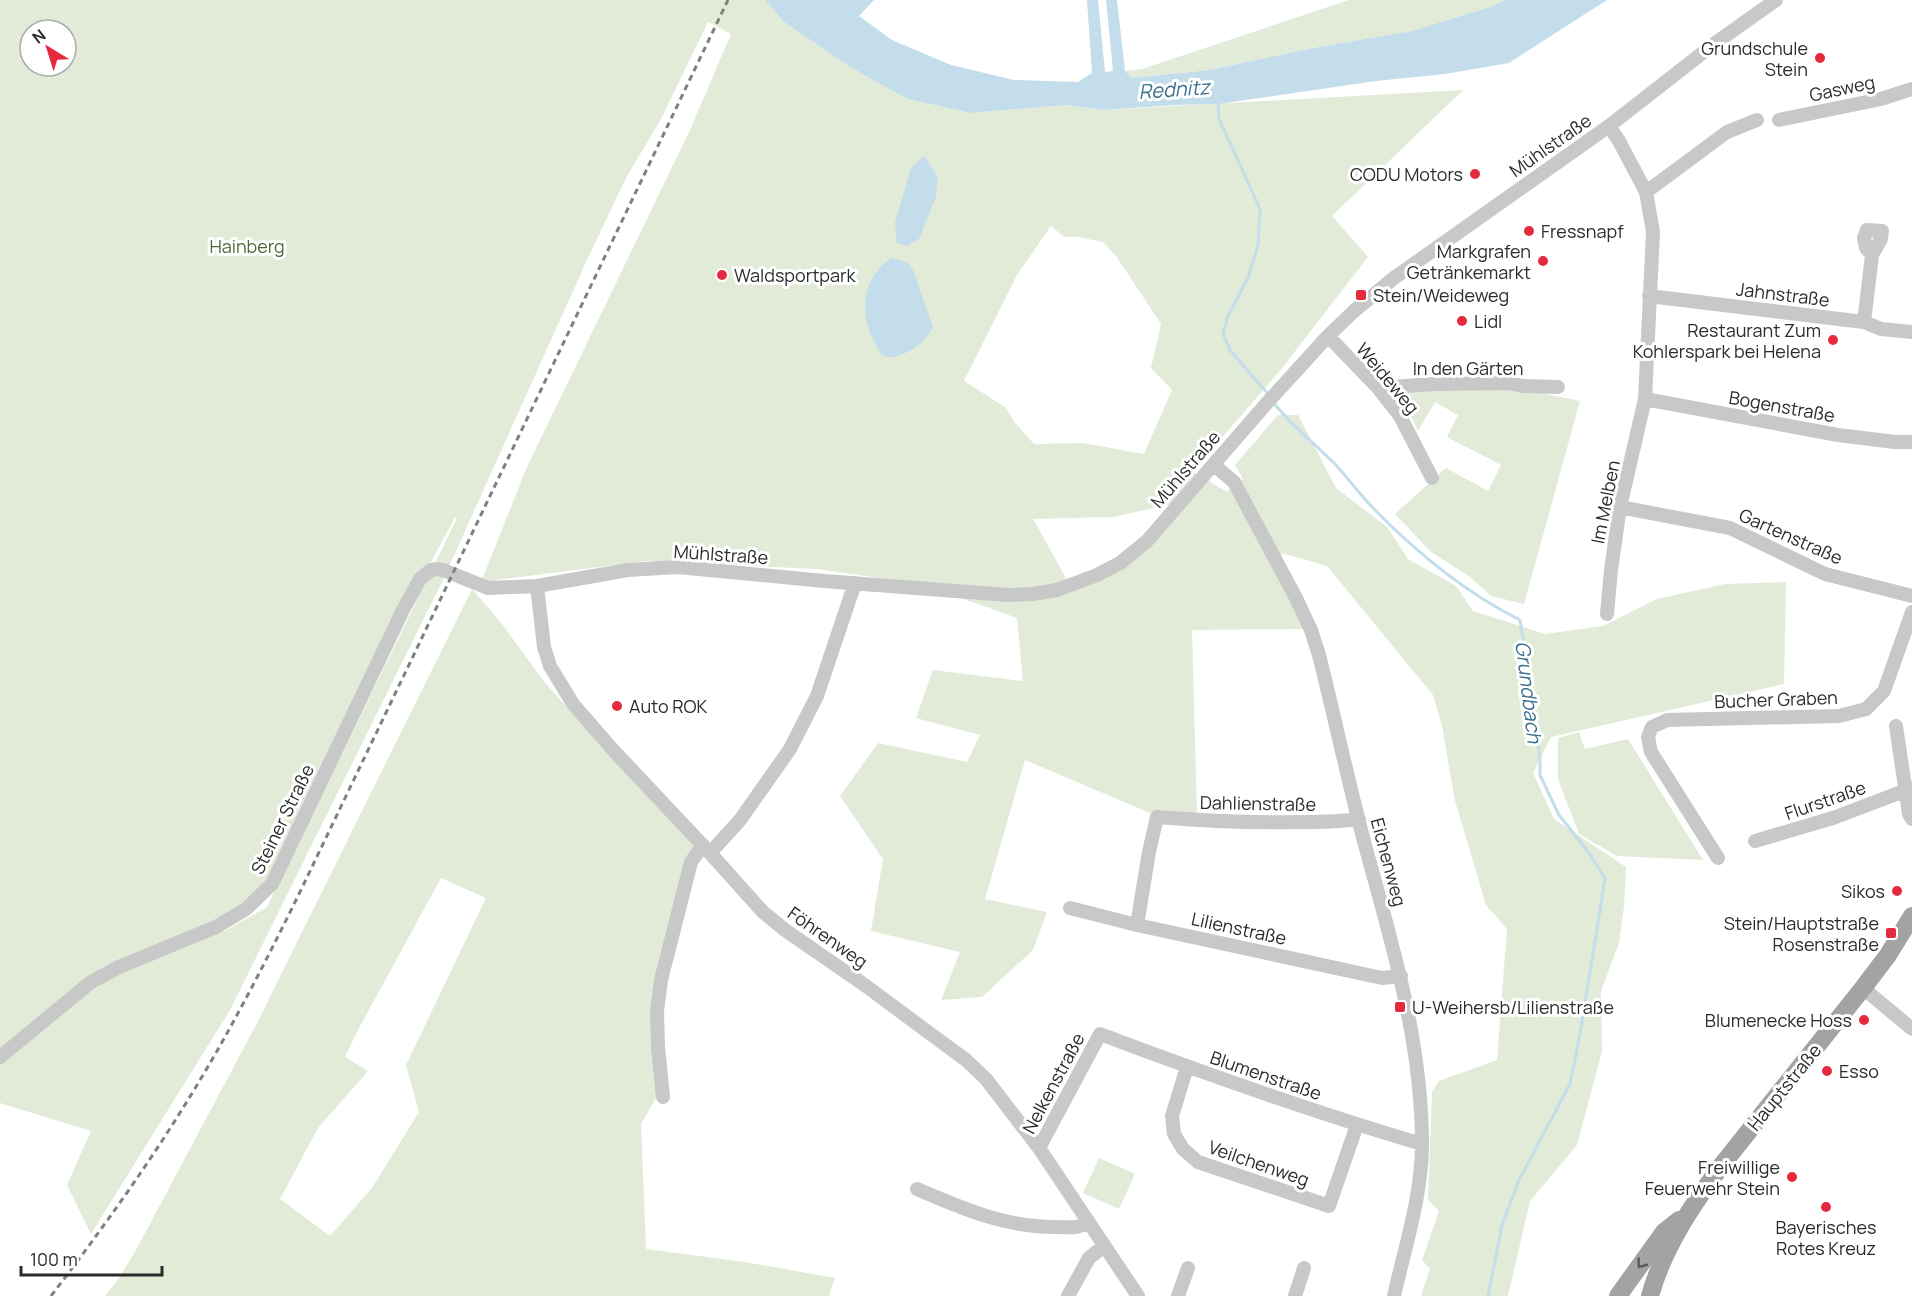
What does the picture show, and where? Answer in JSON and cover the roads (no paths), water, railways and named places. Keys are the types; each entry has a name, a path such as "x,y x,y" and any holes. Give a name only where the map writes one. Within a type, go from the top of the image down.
{"main road":[{"name":"Hauptstraße","path":"1650,1296 1687,1213 1725,1161 1888,955 1912,916"},
{"path":"1618,1296 1664,1232 1687,1213"}],"street":[{"name":"Mühlstraße","path":"488,588 537,586 628,570 678,567 855,584 1008,595 1057,590 1097,575 1120,563 1147,541 1268,402 1354,311 1394,278 1609,126 1714,44 1776,0"},
{"name":"Gasweg","path":"1779,120 1881,99 1912,89"},
{"path":"1646,192 1727,132 1757,120"},
{"name":"Im Melben","path":"1607,614 1620,507 1645,399 1653,232 1646,192 1609,126"},
{"path":"1864,322 1872,255"},
{"name":"Jahnstraße","path":"1649,296 1864,322 1881,329 1912,332"},
{"name":"Weideweg","path":"1328,336 1378,388 1400,416 1432,478"},
{"name":"In den Gärten","path":"1378,388 1510,383 1522,386 1558,387"},
{"name":"Bogenstraße","path":"1645,399 1838,435 1912,442"},
{"name":"Eichenweg","path":"1214,465 1234,482 1311,630 1401,976 1416,1054 1422,1144 1415,1204 1394,1296"},
{"name":"Gartenstraße","path":"1620,507 1730,528 1825,574 1912,596"},
{"name":"Steiner Straße","path":"0,1057 91,982 119,967 216,927 246,909 272,884 420,579 431,570 443,570 488,588"},
{"path":"663,1097 657,1011 661,980 692,862 740,820 790,749 818,696 855,584"},
{"name":"Föhrenweg","path":"537,586 544,647 557,680 573,704 763,912 966,1060 986,1079 1039,1148 1138,1296"},
{"name":"Bucher Graben","path":"1718,858 1651,752 1648,737 1652,727 1667,720 1839,716 1866,709 1884,691 1912,612"},
{"path":"1896,726 1909,789 1909,814 1912,819"},
{"name":"Flurstraße","path":"1755,841 1833,818 1909,789"},
{"name":"Dahlienstraße","path":"1137,925 1157,817 1207,821 1274,822 1359,819"},
{"name":"Lilienstraße","path":"1070,908 1137,925 1382,978 1401,976"},
{"path":"1863,988 1912,1029"},
{"name":"Nelkenstraße","path":"1039,1148 1100,1034"},
{"name":"Blumenstraße","path":"1100,1034 1187,1067 1357,1125 1422,1144"},
{"name":"Veilchenweg","path":"1187,1067 1172,1111 1174,1134 1180,1146 1191,1157 1220,1170 1329,1206 1357,1125"},
{"path":"917,1189 993,1220 1015,1225 1079,1227 1087,1222"},
{"path":"1068,1296 1089,1258 1104,1246"},
{"path":"1178,1296 1188,1268"},
{"path":"1295,1296 1304,1268"}],"water":[{"name":"Rednitz","path":"765,0 874,0 859,16 892,40 951,65 1014,80 1078,82 1092,73 1087,0 1098,0 1105,72 1113,71 1106,0 1117,0 1125,71 1131,78 1209,70 1313,48 1412,31 1490,7 1505,0 1607,0 1509,63 1445,74 1376,81 1218,104 1103,110 1067,105 971,113 907,99 850,67 784,22"},
{"path":"924,156 938,177 936,197 919,239 907,246 897,243 895,223 911,168"},
{"path":"891,258 907,262 913,270 933,327 915,348 899,356 888,357 881,353 874,341 866,318 865,306 866,295 874,275"}],"waterway":[{"name":"Grundbach","path":"1218,103 1219,119 1260,209 1258,245 1248,278 1228,316 1223,334 1230,350 1268,394"},
{"name":"Grundbach","path":"1273,402 1407,541 1461,584 1520,620 1540,758 1540,775 1559,815 1590,854 1605,879 1570,1084 1519,1180 1502,1225 1488,1296"}],"railway":[{"path":"51,1296 159,1146 217,1051 259,973 728,0"}],"place":[{"name":"Grundschule Stein","path":"1820,58"},
{"name":"CODU Motors","path":"1475,174"},
{"name":"Fressnapf","path":"1529,231"},
{"name":"Markgrafen Getränkemarkt","path":"1543,261"},
{"name":"Waldsportpark","path":"722,275"},
{"name":"Stein/Weideweg","path":"1361,295"},
{"name":"Lidl","path":"1462,321"},
{"name":"Restaurant Zum Kohlerspark bei Helena","path":"1833,340"},
{"name":"Auto ROK","path":"617,706"},
{"name":"Sikos","path":"1897,891"},
{"name":"Stein/Hauptstraße Rosenstraße","path":"1891,933"},
{"name":"U-Weihersb/Lilienstraße","path":"1400,1007"},
{"name":"Blumenecke Hoss","path":"1864,1020"},
{"name":"Esso","path":"1827,1071"},
{"name":"Freiwillige Feuerwehr Stein","path":"1792,1177"},
{"name":"Bayerisches Rotes Kreuz","path":"1826,1207"}],"park label":[{"name":"Hainberg","path":"247,246"}]}
